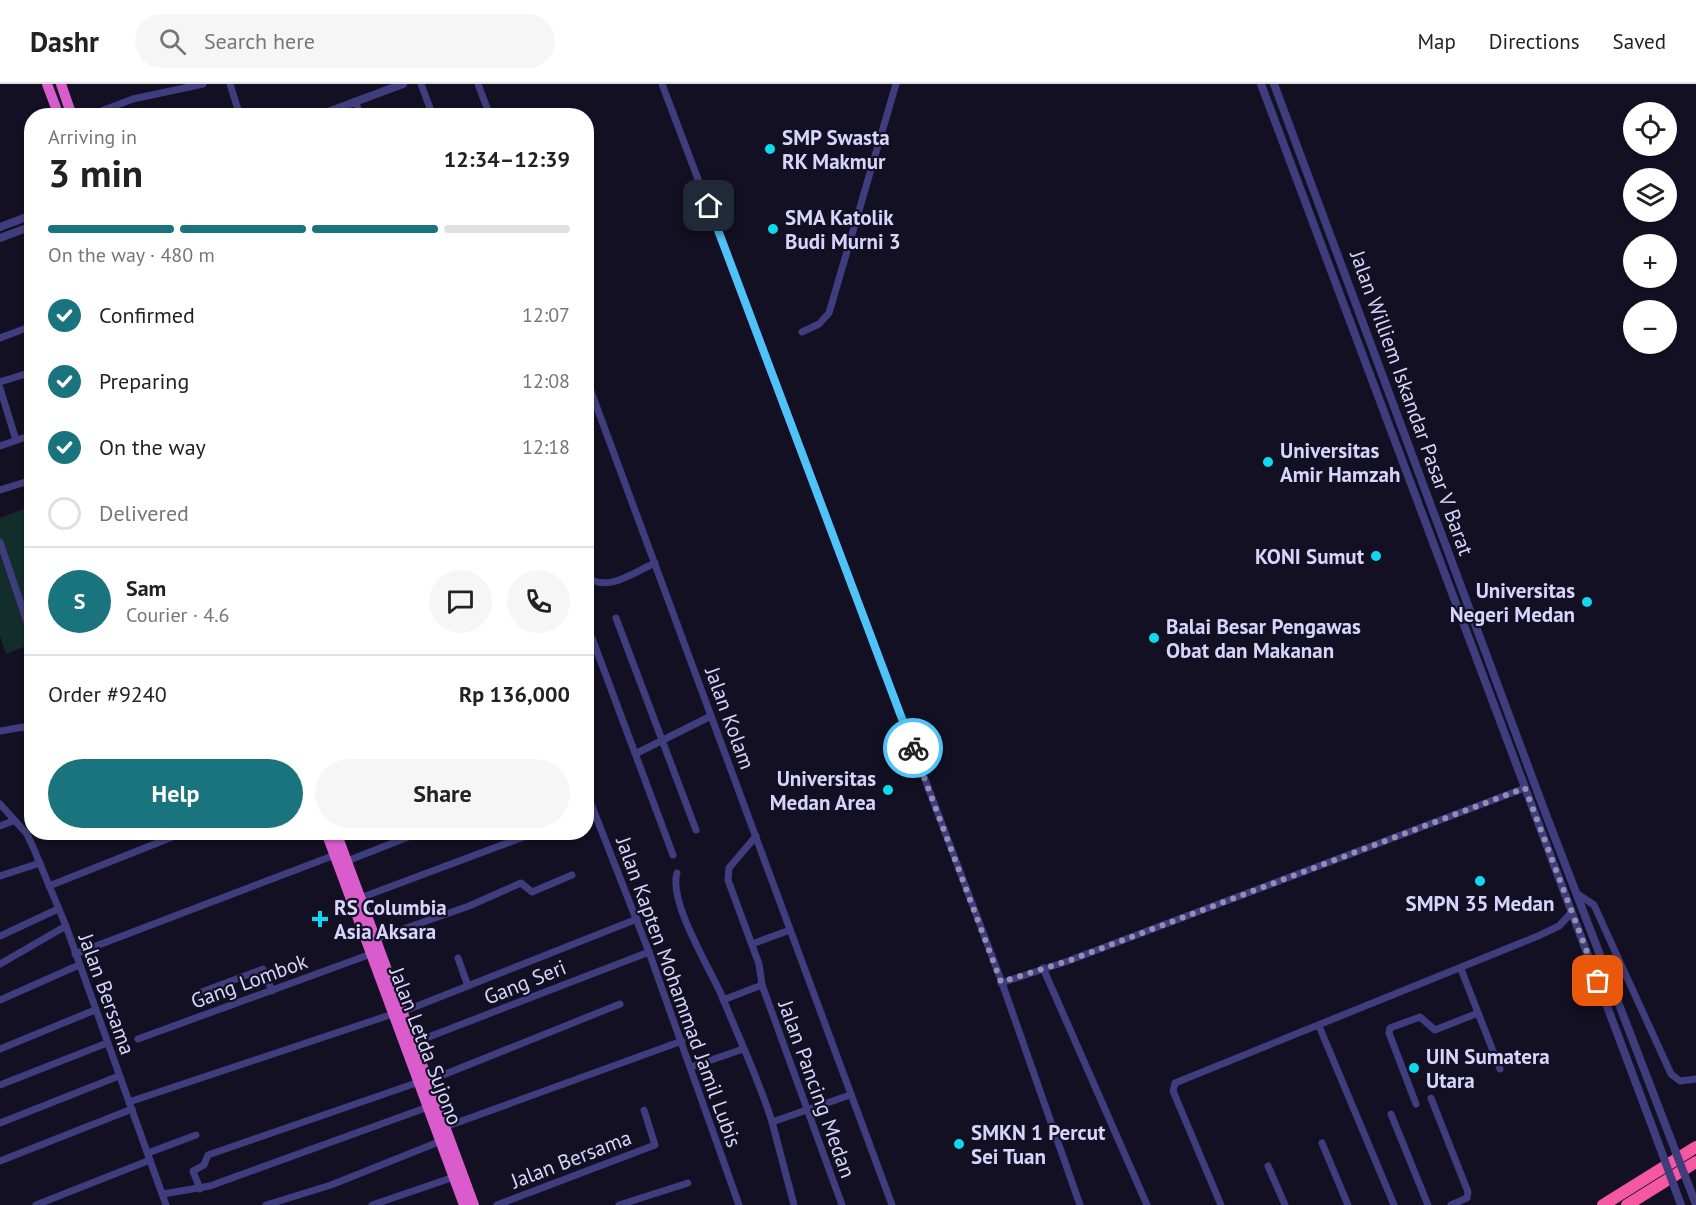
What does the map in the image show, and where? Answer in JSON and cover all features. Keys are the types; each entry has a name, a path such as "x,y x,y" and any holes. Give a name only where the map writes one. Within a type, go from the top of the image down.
{"highway":[{"path":"47,84 56,108"},
{"path":"61,84 69,108"},
{"name":"Jalan Letda Sujono","path":"329,840 371,954 423,1081 446,1127 474,1205"},
{"name":"Jalan Letda Sujono","path":"339,840 375,939 397,1013 413,1042 428,1107 464,1205"},
{"path":"1603,1205 1696,1148"},
{"path":"1627,1205 1696,1162"}],"street":[{"path":"109,108 133,99 203,84"},
{"path":"230,84 238,108"},
{"path":"339,108 382,88 404,84"},
{"path":"421,84 430,108"},
{"path":"478,84 487,108"},
{"path":"662,84 1001,982 1080,1205"},
{"path":"802,332 819,324 829,312 896,84"},
{"name":"Jalan Williem Iskandar Pasar V Barat","path":"1262,84 1681,1205"},
{"name":"Jalan Williem Iskandar Pasar V Barat","path":"1274,84 1576,893 1695,1203"},
{"path":"355,102 358,108"},
{"path":"1304,196 1314,192"},
{"path":"0,227 24,218"},
{"path":"0,238 24,229"},
{"path":"1330,266 1340,262"},
{"path":"0,338 24,329"},
{"path":"0,382 24,374"},
{"path":"0,388 16,440"},
{"name":"Jalan Kolam","path":"594,399 756,836 849,1095 892,1205"},
{"path":"0,446 24,438"},
{"path":"0,490 24,482"},
{"path":"0,542 24,613"},
{"path":"594,582 606,585 655,563"},
{"path":"1443,568 1453,564"},
{"path":"616,618 696,830"},
{"path":"594,643 674,855"},
{"path":"1480,667 1490,664"},
{"path":"637,753 711,716"},
{"path":"0,730 24,728"},
{"path":"1001,982 1525,788"},
{"name":"Jalan Bersama","path":"0,804 13,821 24,829"},
{"path":"0,826 13,821"},
{"name":"Jalan Kapten Mohammad Jamil Lubis","path":"594,821 637,919 739,1205"},
{"name":"Jalan Pancing Medan","path":"756,836 731,865 728,876 761,971 762,985 842,1205"},
{"name":"Jalan Bersama","path":"32,840 66,927 166,1205"},
{"path":"49,886 165,840"},
{"path":"347,861 401,840"},
{"path":"360,898 516,840"},
{"path":"75,954 335,855"},
{"path":"0,876 40,863"},
{"path":"677,873 674,885 693,939 723,1000 772,1122 794,1205"},
{"path":"375,939 469,906 521,883 532,892 572,875"},
{"path":"1576,893 1588,899 1594,906 1671,1074 1680,1082 1696,1078"},
{"path":"0,936 58,909"},
{"path":"1221,1205 1173,1091 1174,1086 1180,1080 1461,969 1559,926 1572,912"},
{"path":"0,1161 130,1106 397,1013 637,919"},
{"path":"0,964 66,927"},
{"path":"752,944 790,930"},
{"name":"Gang Seri","path":"413,1042 649,952"},
{"name":"Gang Lombok","path":"138,1039 371,954"},
{"path":"458,958 468,986"},
{"path":"0,1000 79,965"},
{"path":"1043,968 1147,1205"},
{"path":"199,993 263,969 273,991"},
{"path":"1461,969 1500,1069"},
{"path":"723,1000 762,985"},
{"path":"200,1189 193,1171 204,1165 208,1155 423,1081 620,1004"},
{"path":"0,1049 95,1010"},
{"path":"1416,1104 1389,1033 1390,1028 1417,1017 1422,1018 1435,1030 1478,1013"},
{"path":"1319,1026 1394,1205"},
{"path":"446,1127 682,1041"},
{"path":"0,1085 107,1043"},
{"path":"691,1067 743,1049"},
{"path":"0,1123 119,1077"},
{"path":"772,1122 849,1095"},
{"path":"1431,1098 1468,1192 1467,1198 1451,1205"},
{"path":"163,1194 200,1189 428,1107"},
{"name":"Jalan Bersama","path":"497,1205 655,1145 644,1110"},
{"path":"1391,1114 1428,1205"},
{"path":"36,1205 196,1135"},
{"path":"266,1205 331,1185 441,1141"},
{"path":"1322,1143 1348,1205"},
{"path":"1268,1166 1284,1205"},
{"path":"372,1205 454,1177"},
{"path":"619,1205 688,1183"}],"green space":[{"path":"24,509 24,647 6,654 0,636 0,518"}],"way so far":[{"path":"913,748 1001,982 1068,961 1525,788 1598,981"}],"place":[{"name":"SMP Swasta RK Makmur","path":"770,149"},
{"name":"SMA Katolik Budi Murni 3","path":"773,229"},
{"name":"Universitas Amir Hamzah","path":"1268,462"},
{"name":"KONI Sumut","path":"1376,556"},
{"name":"Universitas Negeri Medan","path":"1587,602"},
{"name":"Balai Besar Pengawas Obat dan Makanan","path":"1154,638"},
{"name":"Universitas Medan Area","path":"888,790"},
{"name":"SMPN 35 Medan","path":"1480,881"},
{"name":"RS Columbia Asia Aksara","path":"320,919"},
{"name":"UIN Sumatera Utara","path":"1414,1068"},
{"name":"SMKN 1 Percut Sei Tuan","path":"959,1144"}],"route":[{"path":"709,206 913,748"}]}
